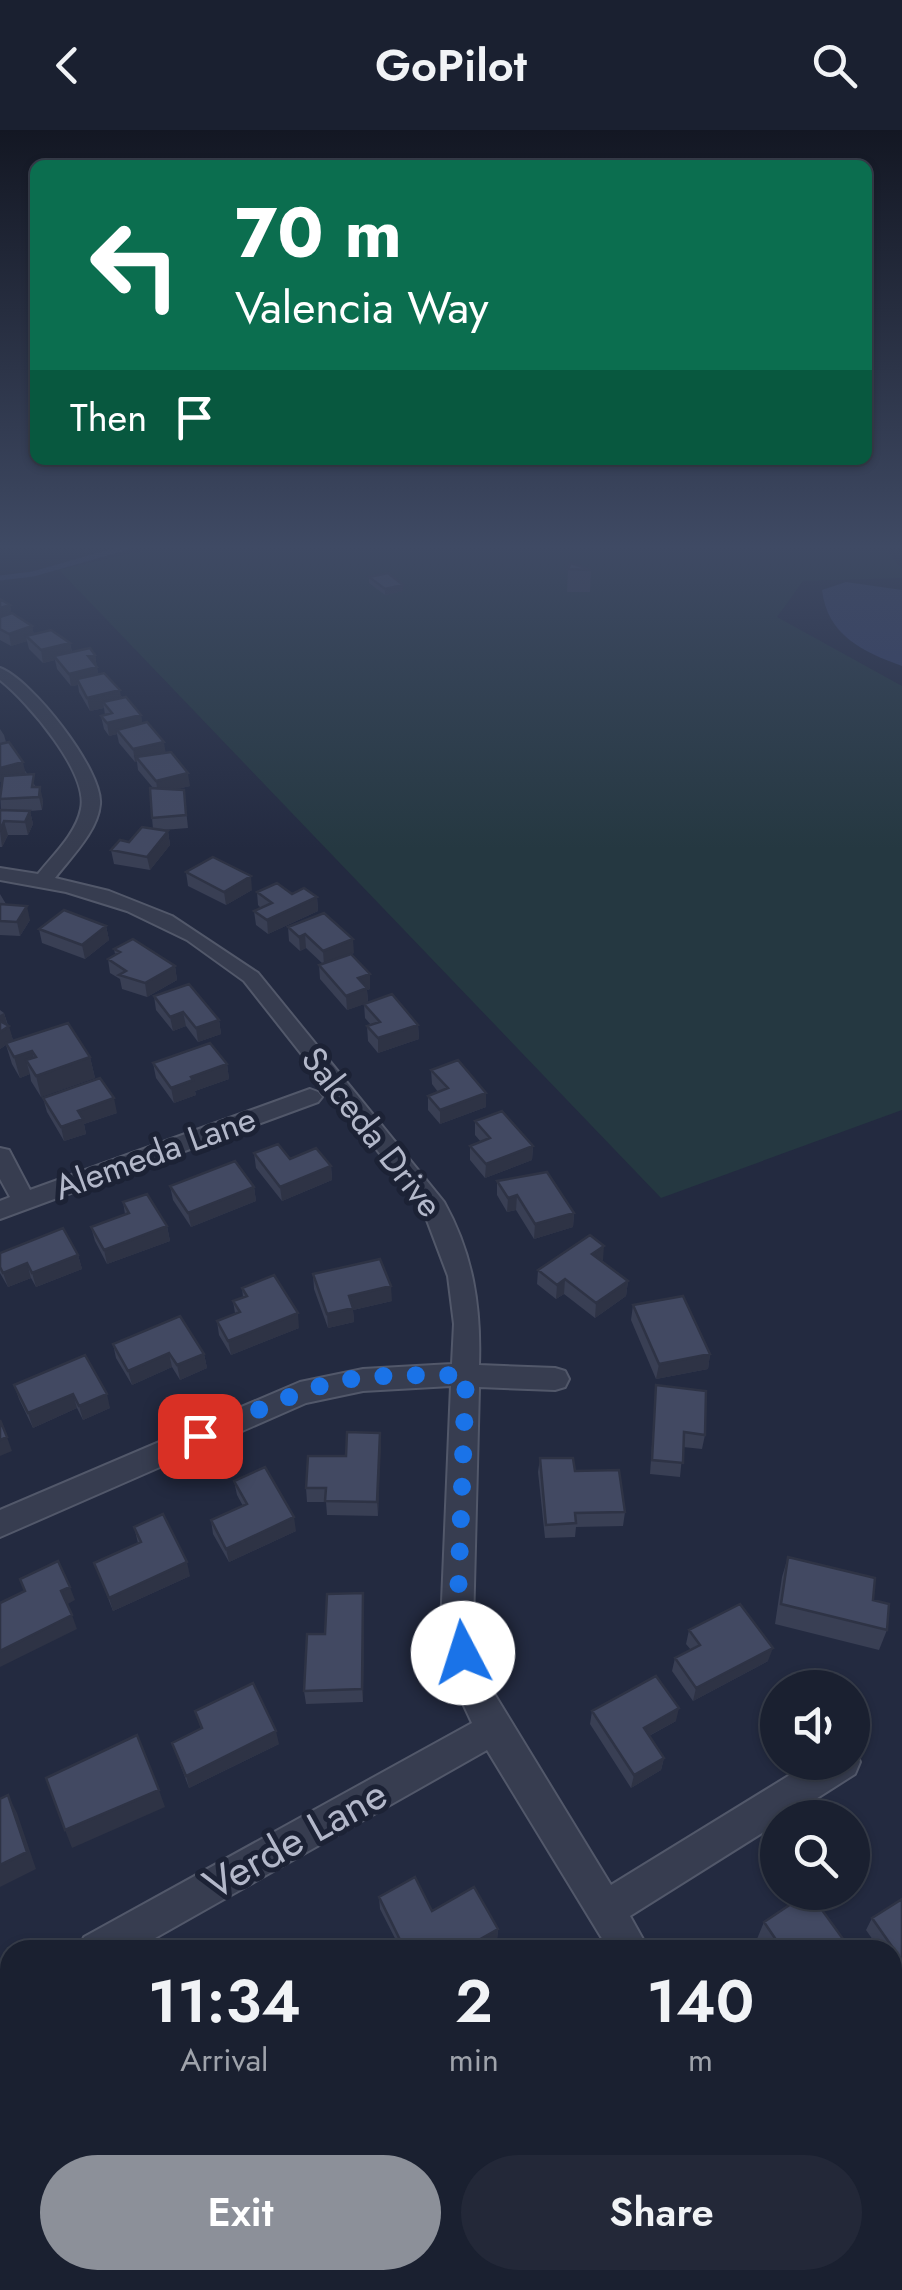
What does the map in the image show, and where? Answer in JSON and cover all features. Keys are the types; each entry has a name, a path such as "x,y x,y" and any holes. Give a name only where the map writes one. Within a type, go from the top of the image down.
{"street":[{"path":"0,673 20,687 92,784 90,816 44,880"},
{"name":"Salceda Drive","path":"0,874 100,893 200,936 251,977 432,1202 448,1230 465,1291 466,1375 457,1626 468,1680 492,1729 624,1940"},
{"name":"Alemeda Lane","path":"0,1210 310,1097"},
{"path":"0,1156 24,1201"},
{"path":"0,1524 300,1393 374,1376 555,1379"},
{"name":"Verde Lane","path":"116,1940 492,1729"},
{"path":"606,1910 814,1780"}],"shaded area":[{"path":"134,648 833,648 902,686 902,1110 661,1198"}],"water":[{"path":"861,648 902,648 902,666 874,655"}],"building":[{"path":"90,648 95,655 88,656 97,667 69,674 54,656"},
{"path":"104,673 120,690 87,698 77,679"},
{"path":"126,697 141,715 107,723 101,716 112,713 103,702"},
{"path":"147,722 164,742 133,749 117,730"},
{"path":"9,742 23,762 0,768 0,744"},
{"path":"171,752 188,773 156,781 136,757"},
{"path":"34,774 32,787 40,787 39,797 0,799 3,776"},
{"path":"150,788 184,790 186,815 152,818"},
{"path":"0,810 30,811 25,822 4,821 0,831"},
{"path":"142,827 168,831 147,857 111,850 120,840 129,842"},
{"path":"213,857 251,876 224,892 186,872"},
{"path":"277,883 292,894 304,888 317,897 267,920 254,911 272,903 257,892"},
{"path":"0,904 27,906 17,922 0,921"},
{"path":"64,910 106,926 82,945 39,929"},
{"path":"324,913 353,939 323,951 305,934 299,937 288,927"},
{"path":"133,939 175,966 145,983 119,975 126,971 108,959 120,952 114,949"},
{"path":"351,954 370,974 358,978 367,988 346,996 319,965"},
{"path":"189,984 219,1020 196,1028 183,1012 170,1017 154,996"},
{"path":"392,994 418,1025 378,1038 367,1026 380,1022 364,1004"},
{"path":"68,1023 90,1057 36,1076 26,1060 36,1057 32,1051 14,1057 6,1043"},
{"path":"210,1043 227,1064 171,1088 153,1063"},
{"path":"458,1060 486,1093 440,1110 428,1096 448,1088 431,1070"},
{"path":"100,1078 114,1098 78,1111 83,1119 61,1127 43,1098"},
{"path":"502,1111 533,1146 486,1164 470,1146 490,1138 475,1121"},
{"path":"278,1144 290,1159 316,1148 331,1166 280,1187 254,1153"},
{"path":"235,1161 254,1187 188,1213 170,1186"},
{"path":"547,1172 574,1213 535,1224 517,1195 508,1198 497,1181"},
{"path":"147,1194 167,1226 104,1250 91,1227 129,1213 123,1202"},
{"path":"63,1228 78,1255 32,1273 27,1263 3,1273 0,1253"},
{"path":"590,1235 604,1246 592,1254 628,1281 596,1303 565,1279 557,1285 538,1270"},
{"path":"380,1259 391,1286 349,1296 353,1308 327,1314 313,1274"},
{"path":"274,1275 298,1313 228,1341 217,1321 240,1312 233,1301 247,1296 242,1288"},
{"path":"683,1296 710,1354 659,1364 633,1305"},
{"path":"180,1316 204,1354 177,1365 169,1353 128,1371 113,1344"},
{"path":"85,1355 107,1394 79,1406 73,1394 28,1413 14,1385"},
{"path":"656,1385 706,1391 705,1435 684,1432 683,1463 652,1460"},
{"path":"0,1420 7,1437 0,1440"},
{"path":"347,1432 380,1433 377,1502 325,1501 326,1488 306,1488 308,1456 346,1456"},
{"path":"540,1458 573,1458 575,1471 619,1470 625,1512 575,1513 576,1523 546,1525"},
{"path":"265,1467 294,1517 226,1549 211,1520 247,1504 234,1481"},
{"path":"163,1514 187,1562 109,1598 94,1563 141,1542 134,1527"},
{"path":"788,1557 875,1578 873,1600 889,1604 887,1630 781,1604"},
{"path":"58,1561 70,1587 61,1591 72,1615 0,1651 0,1603 25,1591 20,1579"},
{"path":"363,1593 362,1689 304,1691 307,1634 325,1634 327,1594"},
{"path":"740,1604 773,1648 696,1688 675,1658 700,1645 689,1630"},
{"path":"656,1676 679,1708 644,1728 664,1758 634,1775 592,1711"},
{"path":"253,1683 276,1731 186,1776 172,1743 202,1728 195,1711"},
{"path":"137,1735 159,1790 65,1830 46,1778"},
{"path":"8,1795 27,1852 0,1865 0,1799"},
{"path":"415,1877 432,1911 474,1887 498,1929 479,1940 400,1940 379,1897"},
{"path":"902,1899 902,1940 887,1940 872,1918"},
{"path":"782,1910 822,1910 844,1940 776,1940 764,1922"}],"route":[{"path":"200,1436 300,1393 340,1382 374,1376 466,1375 457,1626 463,1653"}]}
